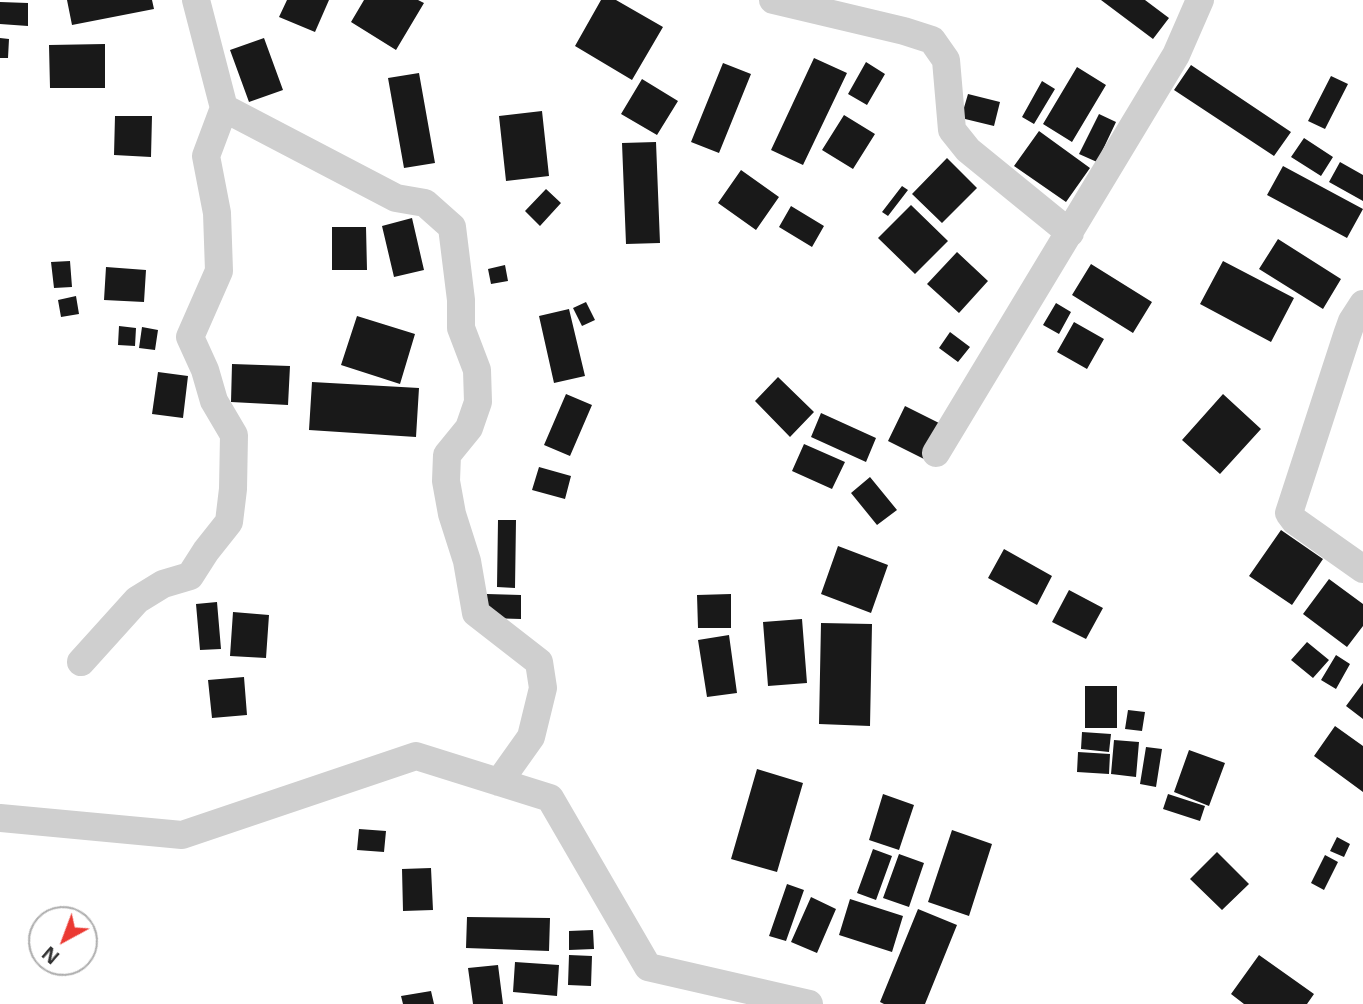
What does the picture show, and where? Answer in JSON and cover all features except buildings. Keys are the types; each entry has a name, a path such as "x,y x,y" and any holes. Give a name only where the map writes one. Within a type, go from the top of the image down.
{"street":[{"path":"81,662 137,600 163,584 190,576 229,522 234,435 214,401 205,370 190,337 219,271 217,213 206,156 224,108 196,0"},
{"path":"773,0 852,9 932,40 946,60 952,130 968,150 1070,233"},
{"path":"936,453 1176,55 1200,0"},
{"path":"224,108 396,198 425,203 452,227 461,300 461,328 477,370 478,401 469,428 447,455 446,481 452,514 467,561 476,613 539,662 543,688 531,737 499,782"},
{"path":"1363,304 1347,335 1289,513 1295,521 1363,569"},
{"path":"0,818 182,835 416,756 550,798 648,967 809,1004"}]}
